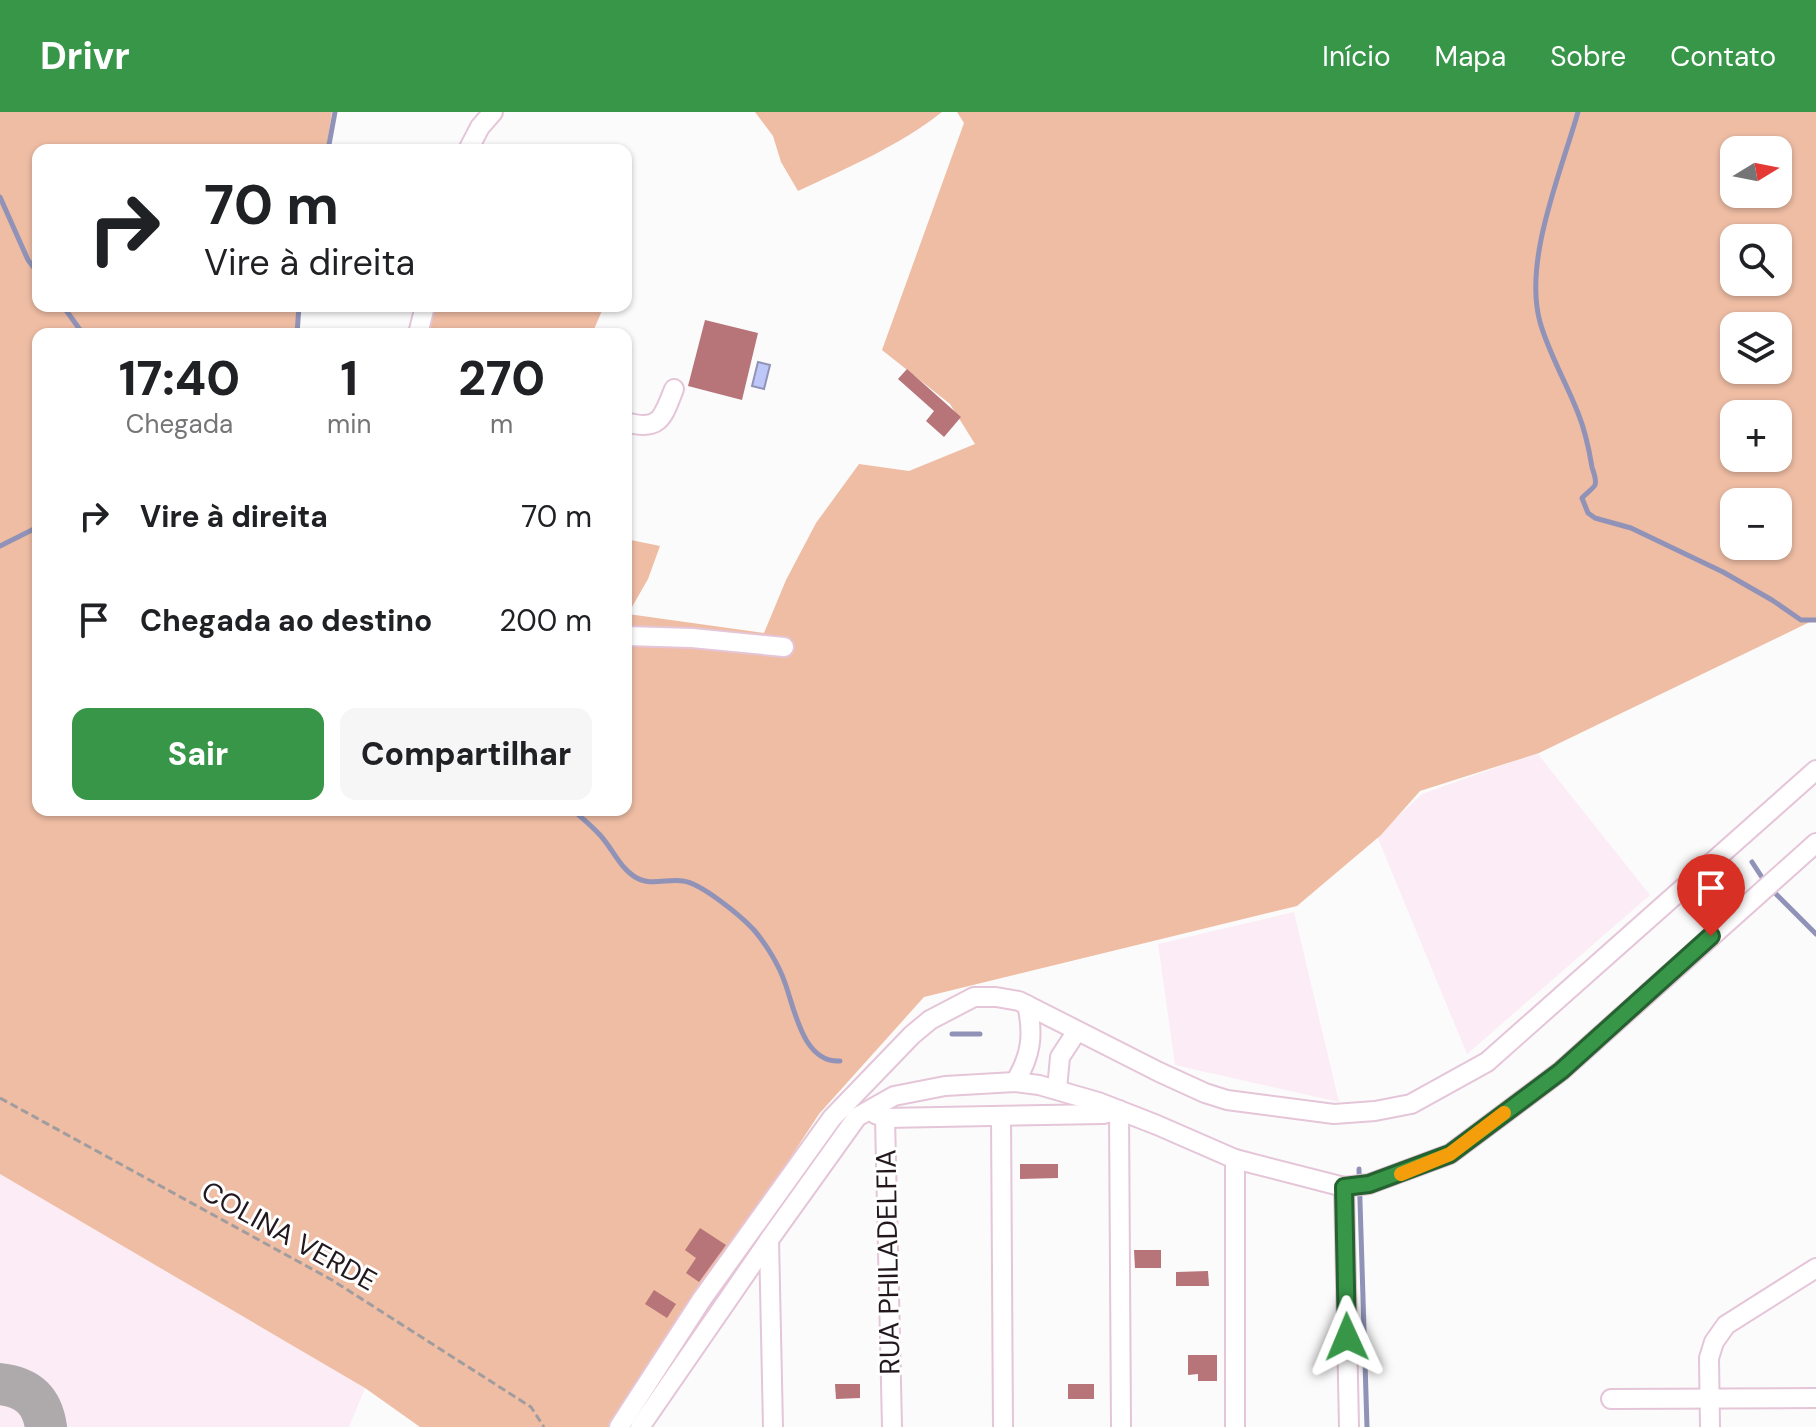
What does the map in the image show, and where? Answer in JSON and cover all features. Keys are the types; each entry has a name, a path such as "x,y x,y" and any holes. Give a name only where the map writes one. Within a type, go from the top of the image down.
{"street":[{"path":"471,144 493,112"},
{"path":"632,424 642,427 655,424 665,413 674,389"},
{"path":"632,636 692,638 784,647"},
{"path":"619,1427 702,1299 832,1118 930,1020 974,997 1019,1001 1159,1072 1227,1100 1334,1114 1411,1104 1487,1062 1816,770"},
{"path":"640,1427 857,1117 894,1096 932,1088 1015,1082 1057,1089 1119,1110 1235,1159 1355,1186 1450,1154 1561,1071 1816,843"},
{"path":"1015,1082 1025,1066 1031,1047 1032,1026 1027,1005"},
{"path":"1057,1089 1060,1057 1077,1031"},
{"path":"885,1118 1103,1114 1119,1110"},
{"path":"1119,1110 1121,1427"},
{"name":"RUA PHILADELFIA","path":"865,1111 885,1118 892,1427"},
{"path":"1001,1116 1003,1427"},
{"path":"1235,1159 1235,1427"},
{"path":"1349,1427 1355,1186"},
{"path":"769,1240 773,1427"},
{"path":"1710,1427 1709,1358 1714,1342 1726,1325 1812,1274"},
{"path":"1611,1399 1816,1398"},
{"path":"655,1404 656,1427"}],"path":[{"name":"COLINA VERDE","path":"0,1098 332,1280 531,1407 544,1427"}],"shaded area":[{"path":"0,112 332,112 327,144 32,144 32,312 300,312 297,328 32,328 32,816 632,816 632,615 764,633 786,580 816,523 859,464 909,471 975,444 950,404 882,350 964,123 957,112 1816,112 1816,619 1539,753 1420,791 1381,835 1297,906 924,997 819,1114 614,1427 420,1427 365,1388 0,1174"},
{"path":"755,112 942,112 890,146 798,191 781,162 773,136"},
{"path":"430,312 601,312 595,328 426,328"},
{"path":"632,540 660,546 648,579 632,607"},
{"path":"1537,753 1650,895 1467,1054 1377,836 1422,794"},
{"path":"1294,912 1339,1102 1175,1065 1158,944"},
{"path":"0,1174 365,1388 349,1427 0,1427"}],"water":[{"path":"758,362 770,365 764,389 752,386"}],"building":[{"path":"705,320 758,333 742,400 688,386"},
{"path":"907,369 961,417 944,437 926,421 934,411 898,379"},
{"path":"1020,1164 1058,1164 1058,1178 1020,1179"},
{"path":"700,1228 726,1245 699,1282 686,1273 696,1258 685,1250"},
{"path":"1134,1250 1161,1250 1161,1268 1135,1268"},
{"path":"1208,1271 1209,1286 1176,1286 1176,1272"},
{"path":"654,1290 676,1304 667,1318 645,1304"},
{"path":"1188,1355 1217,1355 1217,1381 1198,1381 1198,1374 1188,1375"},
{"path":"835,1384 860,1384 860,1398 836,1399"},
{"path":"1068,1384 1094,1384 1094,1399 1068,1399"}],"waterway":[{"path":"329,144 335,112"},
{"path":"1578,112 1546,217 1536,272 1536,298 1544,334 1578,413 1596,481 1582,498 1588,513 1595,518 1631,528 1723,572 1801,620 1816,620"},
{"path":"0,197 32,265"},
{"path":"67,312 79,328"},
{"path":"297,328 299,312"},
{"path":"0,546 32,530"},
{"path":"579,816 635,877 653,882 677,880 691,883 748,924 772,955 809,1044 827,1059 840,1061"},
{"path":"1752,862 1765,882"},
{"path":"1772,890 1816,934"},
{"path":"952,1034 980,1034"},
{"path":"1359,1169 1367,1427"}],"taxiway":[{"path":"0,1384 18,1388 32,1396 41,1409 46,1427"}],"slow traffic":[{"path":"1401,1174 1450,1154 1504,1113"}],"route":[{"path":"1347,1337 1344,1187 1369,1184 1450,1154 1561,1071 1711,936"}]}
